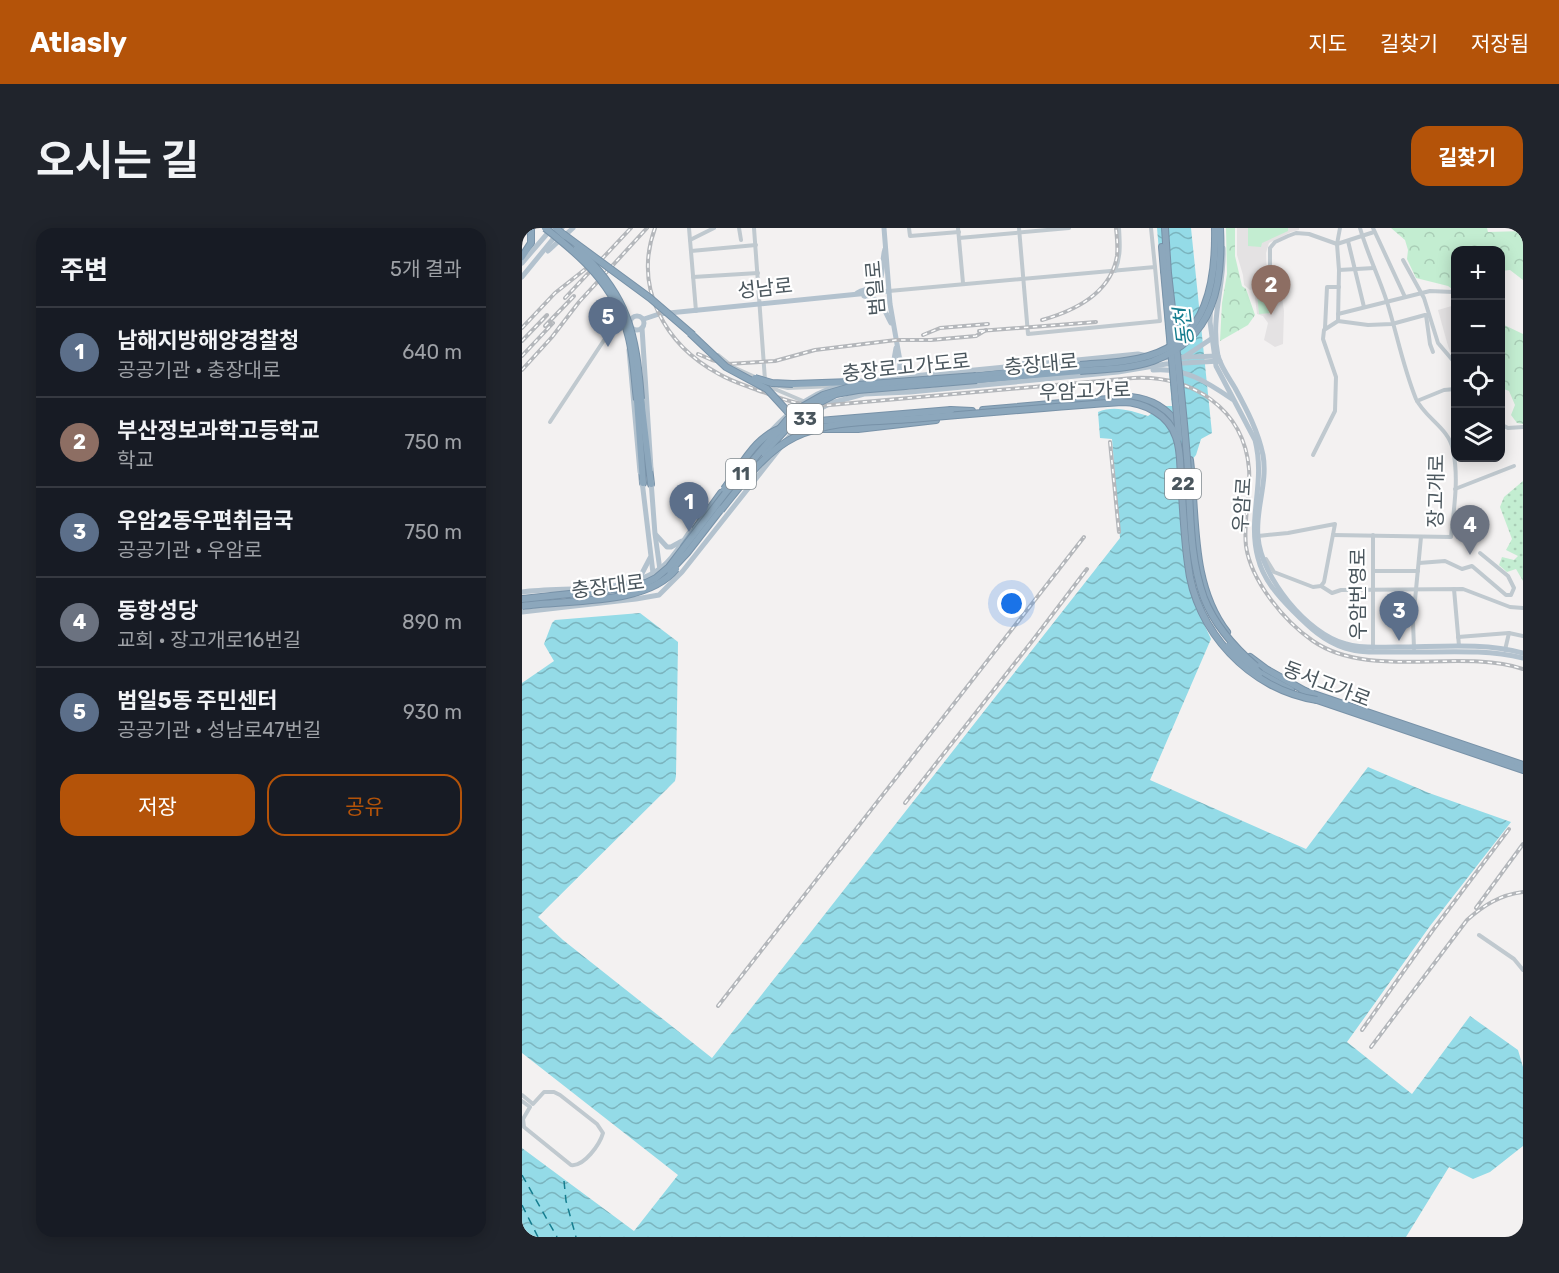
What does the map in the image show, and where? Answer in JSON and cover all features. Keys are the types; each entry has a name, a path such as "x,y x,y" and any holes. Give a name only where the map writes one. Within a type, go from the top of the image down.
{"highway":[{"path":"522,257 531,243 531,228"},
{"path":"545,228 586,262 597,274 617,305 629,338 651,484"},
{"path":"554,228 562,231 650,298 723,362 737,370 761,380 793,384 851,382"},
{"name":"동서고가로","path":"1163,228 1187,459 1192,541 1200,586 1223,633 1254,664 1275,678 1305,691 1523,765"},
{"name":"동서고가로","path":"1163,228 1188,544 1191,568 1211,621 1227,645 1238,655 1264,676 1286,688 1523,770"},
{"name":"충장로고가도로","path":"522,602 639,586 662,573 727,491 800,408 823,394 857,385 1064,373 1080,368 1129,361 1164,350 1182,338 1202,312 1210,290 1215,263 1214,228"},
{"name":"충장로고가도로","path":"522,602 625,592 644,588 661,579 687,554 758,460 791,422 803,411 825,398 858,390 1050,368 1131,366 1153,361 1186,341 1207,315 1216,292 1220,269 1221,228"},
{"path":"562,231 596,266 620,300 633,336 643,483"},
{"name":"33","path":"684,327 700,345 726,367 762,386 784,408 801,418 819,421 951,410 973,412"},
{"path":"1019,365 1050,368"},
{"path":"1021,381 1064,373"},
{"name":"우암고가로","path":"721,510 766,458 781,445 807,431 834,426 1119,397 1138,398 1163,408 1175,420 1187,443 1200,563 1212,610 1225,629 1250,657 1305,691"},
{"name":"우암고가로","path":"679,554 688,536 760,440 776,430 792,426 973,412 1122,402 1139,404 1156,411 1177,438 1188,567 1197,601 1208,624 1230,654 1253,674 1302,698 1317,700"},
{"path":"785,445 810,430 849,430 973,412"}],"main road":[{"path":"522,263 554,228"},
{"path":"538,260 573,228"},
{"name":"범일로","path":"884,228 896,346"},
{"name":"우암로","path":"1214,228 1211,339 1220,375 1255,440 1260,480 1253,536 1263,572 1283,601 1313,631 1344,648 1491,652 1523,656"},
{"name":"우암로","path":"1221,228 1224,258 1215,311 1217,359 1244,404 1261,446 1264,477 1257,536 1261,553 1271,578 1282,594 1316,628 1344,644 1373,650"},
{"path":"522,277 562,231"},
{"path":"856,294 875,287 881,280 882,259 886,247"},
{"name":"성남로","path":"644,319 659,314 889,291"},
{"path":"856,294 878,300 893,326"},
{"path":"659,595 650,556 638,454 629,337 630,321 638,315 644,319 645,324 642,328 652,461 651,484 655,534 665,590"},
{"path":"631,328 638,330 642,328"},
{"path":"629,337 637,337 643,343"},
{"path":"1183,358 1211,339"},
{"path":"896,346 905,369 915,377"},
{"path":"882,380 892,371 896,346"},
{"path":"892,393 899,379 899,354"},
{"name":"충장대로","path":"522,592 622,584 660,569 670,560 738,468 782,420 803,401 834,386 851,382 1138,354 1166,364 1183,358 1217,359"},
{"name":"충장대로","path":"522,612 659,595 682,572 800,424 814,412 831,403 864,394 910,392 1118,372 1205,359"},
{"path":"1166,364 1203,380 1235,402"},
{"path":"907,378 906,384 910,392"},
{"path":"655,534 667,547 683,540"},
{"path":"639,579 650,556"},
{"name":"우암로","path":"1414,650 1459,647 1505,650 1523,656"}],"street":[{"path":"689,228 696,311"},
{"path":"690,240 714,228"},
{"path":"739,228 741,240"},
{"path":"754,228 765,380"},
{"path":"909,228 910,236 958,230 963,283"},
{"path":"959,238 1019,230 1069,228"},
{"path":"1115,271 1121,249 1119,228"},
{"path":"1019,230 1028,334 1160,321 1151,228"},
{"path":"1338,321 1337,244 1340,228"},
{"name":"장고개로","path":"1333,535 1452,537 1456,466 1453,447 1446,434 1427,416 1417,401 1386,301 1360,228"},
{"path":"1280,274 1273,275 1270,272 1270,248 1275,242 1302,233 1337,244 1373,230 1405,297"},
{"path":"1348,241 1364,307"},
{"path":"691,252 756,245"},
{"path":"1403,260 1421,293 1433,352"},
{"path":"889,291 1155,267"},
{"path":"1339,270 1374,268"},
{"path":"693,277 758,273"},
{"path":"1313,455 1335,411 1336,377 1323,339 1327,287 1339,287"},
{"path":"1338,314 1430,291 1451,292"},
{"path":"681,312 683,324 733,367 781,388 834,386"},
{"path":"674,313 675,320 722,363 744,376 803,401"},
{"path":"1324,330 1338,321 1368,325 1392,324 1426,314"},
{"path":"1426,314 1438,343 1451,358"},
{"path":"550,422 616,322 630,321"},
{"path":"1417,401 1451,389"},
{"path":"1505,426 1523,427"},
{"path":"1455,489 1514,466"},
{"path":"1257,536 1335,524 1324,582 1321,586"},
{"name":"우암번영로","path":"1373,535 1373,650"},
{"name":"장고개로","path":"1414,650 1413,621 1421,537"},
{"path":"1261,553 1274,572 1313,587 1321,586 1332,592 1463,589 1510,607 1523,609"},
{"path":"1419,563 1445,561 1462,569 1474,567 1506,595 1512,595 1514,588 1508,576 1480,553"},
{"path":"1373,571 1418,571"},
{"path":"1454,590 1459,647"},
{"path":"1458,637 1509,633 1523,636"},
{"path":"1505,650 1509,633"},
{"path":"1479,935 1514,959 1523,970"},
{"path":"544,1092 554,1092 597,1124 603,1132 601,1138 583,1162 576,1166 571,1165 524,1127 524,1119 532,1105 544,1092"},
{"path":"522,1095 532,1105"},
{"path":"522,1101 532,1105"}],"shaded area":[{"path":"1237,228 1299,228 1269,243 1266,253 1267,280 1265,282 1280,283 1284,311 1283,344 1275,347 1264,340 1268,323 1263,316 1257,314 1254,289 1250,290 1244,285 1237,255"},
{"path":"1451,306 1451,354 1448,346 1438,310"}],"green space":[{"path":"1226,228 1235,228 1235,256 1242,286 1246,289 1255,315 1248,325 1220,341 1222,303 1227,274"},
{"path":"1248,228 1288,228 1288,231 1262,243 1261,247 1248,246"},
{"path":"1391,228 1487,228 1488,232 1523,231 1523,280 1510,270 1505,271 1505,246 1451,246 1451,288 1416,278 1407,259 1408,250 1405,240"},
{"path":"1270,290 1272,313 1259,314 1257,292"},
{"path":"1505,325 1523,334 1523,424 1517,423 1511,415 1515,405 1509,391 1505,390"},
{"path":"1523,481 1523,581 1516,569 1507,572 1499,565 1502,557 1514,560 1518,556 1506,550 1512,539 1500,507 1504,497"}],"water":[{"name":"동천","path":"1157,228 1191,228 1212,433 1201,439 1196,455 1179,475 1190,586 1211,639 1150,780 1306,849 1368,767 1429,793 1511,822 1430,926 1347,1042 1412,1094 1470,1016 1518,1050 1523,1067 1523,1146 1490,1172 1473,1179 1449,1167 1406,1237 522,1237 522,1148 634,1231 678,1175 522,1053 522,683 554,661 544,644 552,623 555,620 640,613 678,642 676,776 675,781 538,917 563,940 712,1058 1120,538 1112,439 1100,438 1098,412 1117,409 1148,416 1162,406 1172,406"}],"ferry route":[{"path":"522,1175 557,1237"},
{"path":"564,1181 566,1201 576,1237"},
{"path":"522,1205 538,1237"}],"railway":[{"path":"565,298 631,228"},
{"path":"522,370 579,302 647,228"},
{"path":"655,228 649,250 648,272 651,293 659,313 669,331 683,347 700,362 724,376 742,385 787,400 819,406 1133,378 1175,382 1194,389 1211,400 1237,429 1245,447 1249,469 1245,536 1249,559 1254,573 1271,599 1302,633 1336,653 1361,659 1471,661 1498,663 1523,669"},
{"path":"1042,320 1078,306 1099,290 1113,269 1117,256 1116,228"},
{"path":"522,328 555,293 588,267"},
{"path":"545,326 574,296"},
{"path":"522,341 547,315"},
{"path":"979,331 1096,322"},
{"path":"522,356 553,323"},
{"path":"923,335 940,328 988,324"},
{"path":"698,354 728,364 775,361 815,350 896,340 976,336 986,330"},
{"path":"1110,442 1119,532"},
{"path":"718,1006 1084,537"},
{"path":"905,803 1087,569"},
{"path":"1362,1030 1509,829"},
{"path":"1476,908 1523,844"},
{"path":"1371,1047 1467,920 1493,901 1523,892"}],"place":[{"name":"부산정보과학고등학교","path":"1271,315"},
{"name":"범일5동 주민센터","path":"608,347"},
{"name":"남해지방해양경찰청","path":"689,532"},
{"name":"동항성당","path":"1470,555"},
{"name":"우암2동우편취급국","path":"1399,641"}]}
